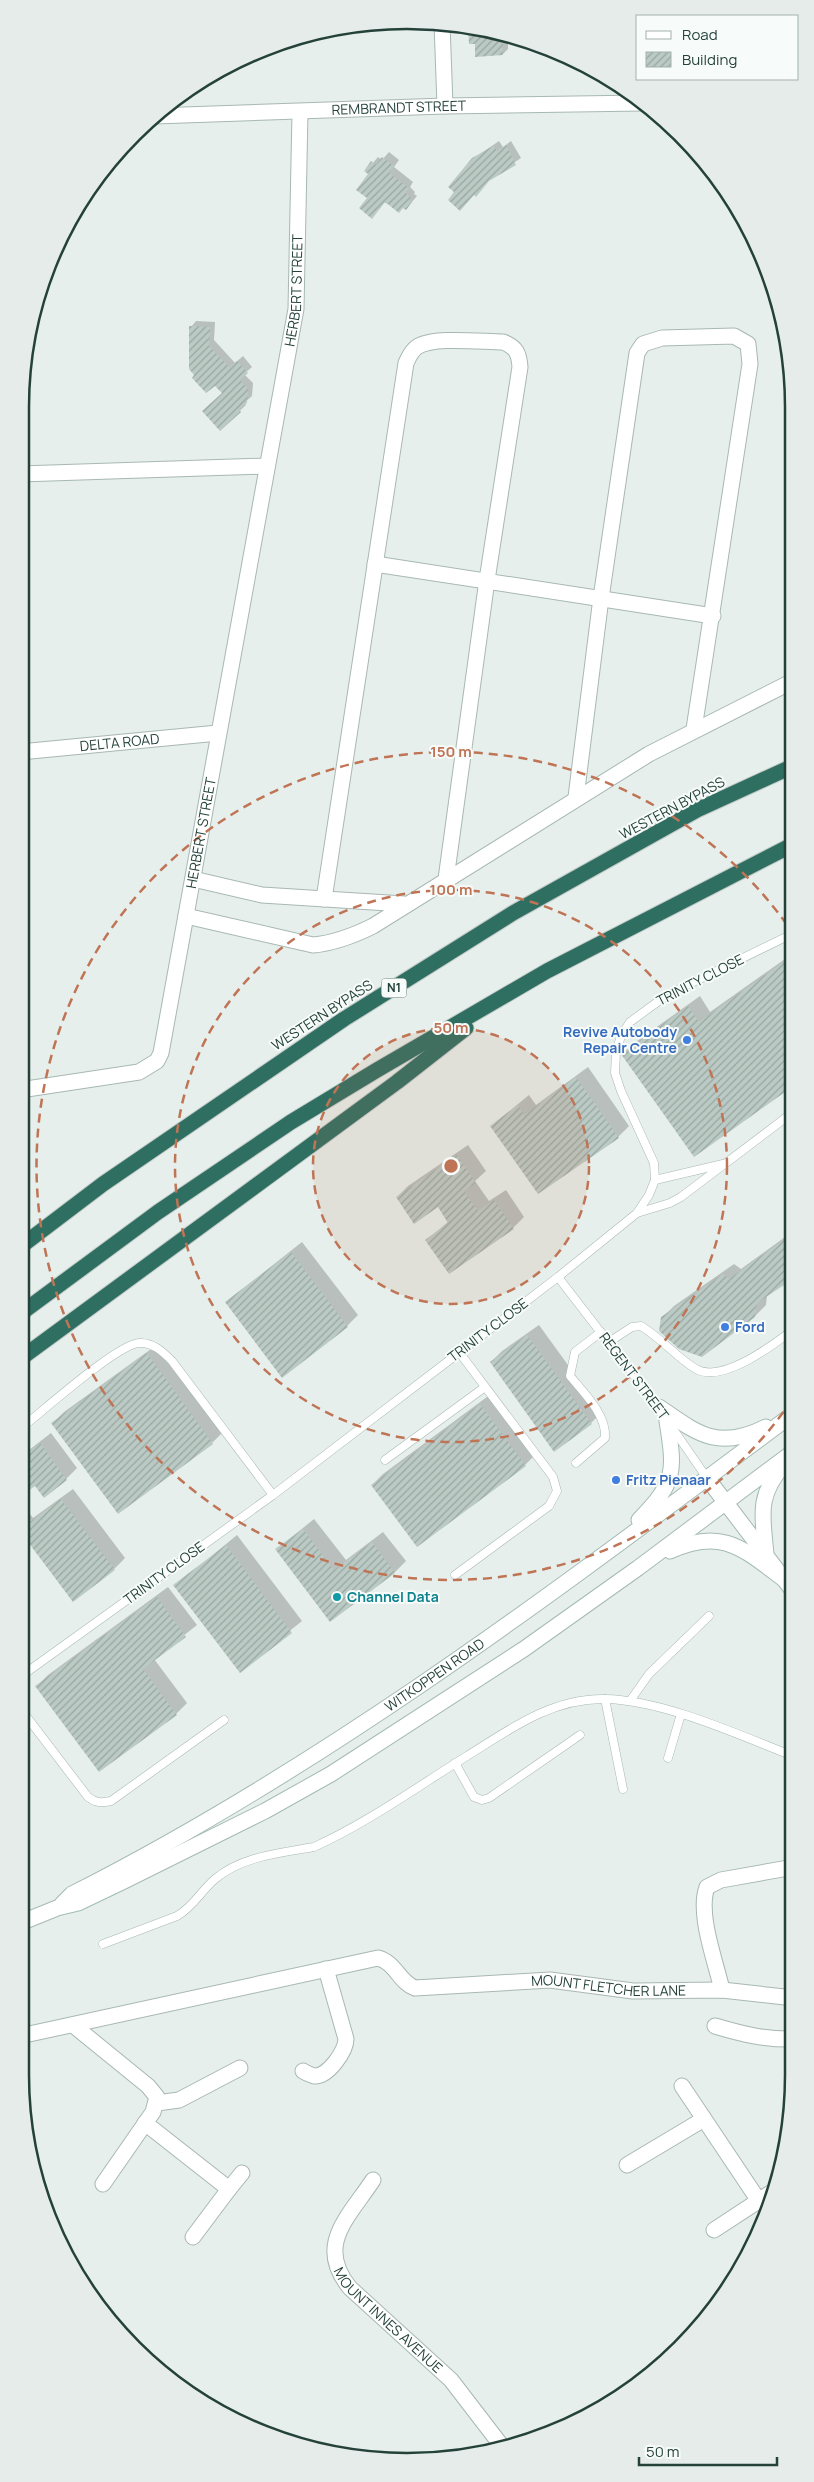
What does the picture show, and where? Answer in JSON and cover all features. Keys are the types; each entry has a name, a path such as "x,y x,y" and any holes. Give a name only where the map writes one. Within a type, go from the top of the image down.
{"highway":[{"name":"WESTERN BYPASS","path":"29,1240 103,1184 336,1024 513,913 697,810 785,770"},
{"path":"29,1307 158,1212 291,1122 547,971 785,849"},
{"path":"29,1351 397,1082 506,996"}],"street":[{"path":"442,31 445,106"},
{"name":"REMBRANDT STREET","path":"167,116 445,106 632,103"},
{"name":"HERBERT STREET","path":"29,1089 139,1072 157,1061 164,1040 296,309 300,112"},
{"path":"576,797 601,598 637,353 643,344 662,338 734,336 748,344 750,364 694,729"},
{"path":"324,899 403,374 410,354 417,347 429,342 503,342 513,346 517,352 520,368 486,580 446,879"},
{"path":"29,474 267,466"},
{"path":"375,564 712,616"},
{"path":"186,916 313,945 332,943 353,935 373,926 404,904 576,797 694,729 785,685"},
{"name":"DELTA ROAD","path":"29,751 218,733"},
{"path":"193,879 262,895 404,904"},
{"path":"658,1407 696,1432 719,1439 733,1438 756,1432 785,1416"},
{"name":"WITKOPPEN ROAD","path":"57,1908 72,1894 169,1843 322,1752 609,1553 785,1418"},
{"path":"609,1553 655,1504 667,1487 672,1466 667,1421"},
{"name":"WITKOPPEN ROAD","path":"29,1919 57,1908 78,1903 145,1871 265,1811 331,1774 524,1649 785,1460"},
{"path":"766,1555 763,1524 764,1497 773,1479 785,1464"},
{"path":"707,1478 785,1581"},
{"path":"638,1568 687,1544 712,1539 746,1552 785,1583"},
{"path":"722,1990 705,1916 704,1903 708,1888 721,1880 785,1868"},
{"name":"MOUNT FLETCHER LANE","path":"326,1969 378,1958 391,1964 410,1986 422,1988 550,1980 633,1991 722,1990 785,1997"},
{"path":"29,2034 326,1969 346,2039 346,2046 342,2054 323,2073 314,2076 303,2071"},
{"path":"73,2025 154,2091 157,2103 103,2184"},
{"path":"715,2026 750,2036 785,2040"},
{"path":"157,2103 179,2100 240,2068"},
{"path":"682,2086 758,2201"},
{"path":"627,2165 704,2119"},
{"path":"145,2123 229,2189"},
{"path":"193,2237 242,2172"},
{"name":"MOUNT INNES AVENUE","path":"373,2180 338,2233 333,2250 335,2264 340,2276 350,2288 451,2380 498,2442"},
{"path":"714,2230 765,2196"}],"lane":[{"name":"TRINITY CLOSE","path":"29,1671 273,1495 558,1277 636,1213 649,1195 655,1180 654,1163 620,1091 615,1072 616,1052 622,1036 630,1022 667,995 785,937"},
{"path":"636,1213 665,1205 681,1197 785,1118"},
{"path":"655,1180 726,1163"},
{"name":"REGENT STREET","path":"558,1277 658,1407 707,1478"},
{"path":"609,1342 632,1327 641,1326 695,1368 709,1372 740,1364 767,1349 785,1335"},
{"path":"576,1463 606,1438 606,1429 596,1410 570,1376 575,1352 601,1332"},
{"path":"29,1422 119,1350 140,1343 151,1345 172,1361 273,1495"},
{"path":"455,1575 549,1506 557,1491 553,1477 459,1352"},
{"path":"384,1460 485,1387"},
{"path":"630,1701 649,1674 709,1616"},
{"path":"605,1699 623,1789"},
{"path":"103,1944 188,1910 216,1878 248,1861 314,1847 322,1843 519,1723 547,1709 577,1701 605,1699 630,1701 681,1714 785,1753"},
{"path":"668,1758 681,1714"},
{"path":"29,1720 88,1796 101,1803 111,1801 224,1720"},
{"path":"455,1763 474,1797 482,1800 489,1798 580,1735"}],"building":[{"path":"468,34 503,42 503,55 475,57 475,44 469,44"},
{"path":"506,145 516,165 489,181 476,197 474,195 460,211 448,200 454,192 448,187 472,158 493,146 497,151"},
{"path":"382,157 394,166 389,173 409,188 405,193 411,197 409,200 412,202 406,210 403,208 399,213 385,202 372,219 359,208 367,198 356,190 368,174 364,171 371,161 376,165"},
{"path":"189,326 210,327 209,346 229,367 237,361 248,373 240,380 248,389 247,403 239,409 241,412 220,431 202,411 222,393 215,386 206,393 192,378 194,375 189,369"},
{"path":"785,961 785,1092 694,1157 621,1054 688,1006 699,1022"},
{"path":"576,1077 619,1138 538,1194 490,1126 518,1105 524,1115"},
{"path":"457,1155 476,1183 464,1191 478,1211 494,1200 514,1229 449,1274 425,1240 448,1223 438,1207 414,1224 396,1197"},
{"path":"785,1239 785,1287 784,1285 757,1303 755,1317 702,1357 679,1349 659,1331 661,1317 723,1274 729,1279"},
{"path":"291,1252 348,1327 282,1378 225,1302"},
{"path":"527,1335 592,1424 554,1452 490,1362"},
{"path":"147,1353 213,1444 118,1514 51,1423"},
{"path":"480,1404 526,1466 417,1547 371,1485"},
{"path":"40,1443 67,1480 44,1498 35,1486 29,1490 29,1451"},
{"path":"61,1499 115,1570 73,1602 29,1543 29,1523"},
{"name":"Channel Data","path":"303,1529 334,1570 372,1542 395,1573 330,1622 275,1549"},
{"path":"226,1545 292,1633 240,1673 173,1585"},
{"path":"157,1597 186,1637 143,1669 177,1715 99,1772 35,1686"}],"place":[{"name":"Revive Autobody Repair Centre","path":"687,1040"},
{"name":"Ford","path":"725,1327"},
{"name":"Fritz Pienaar","path":"616,1480"},
{"name":"Channel Data","path":"337,1597"}]}
